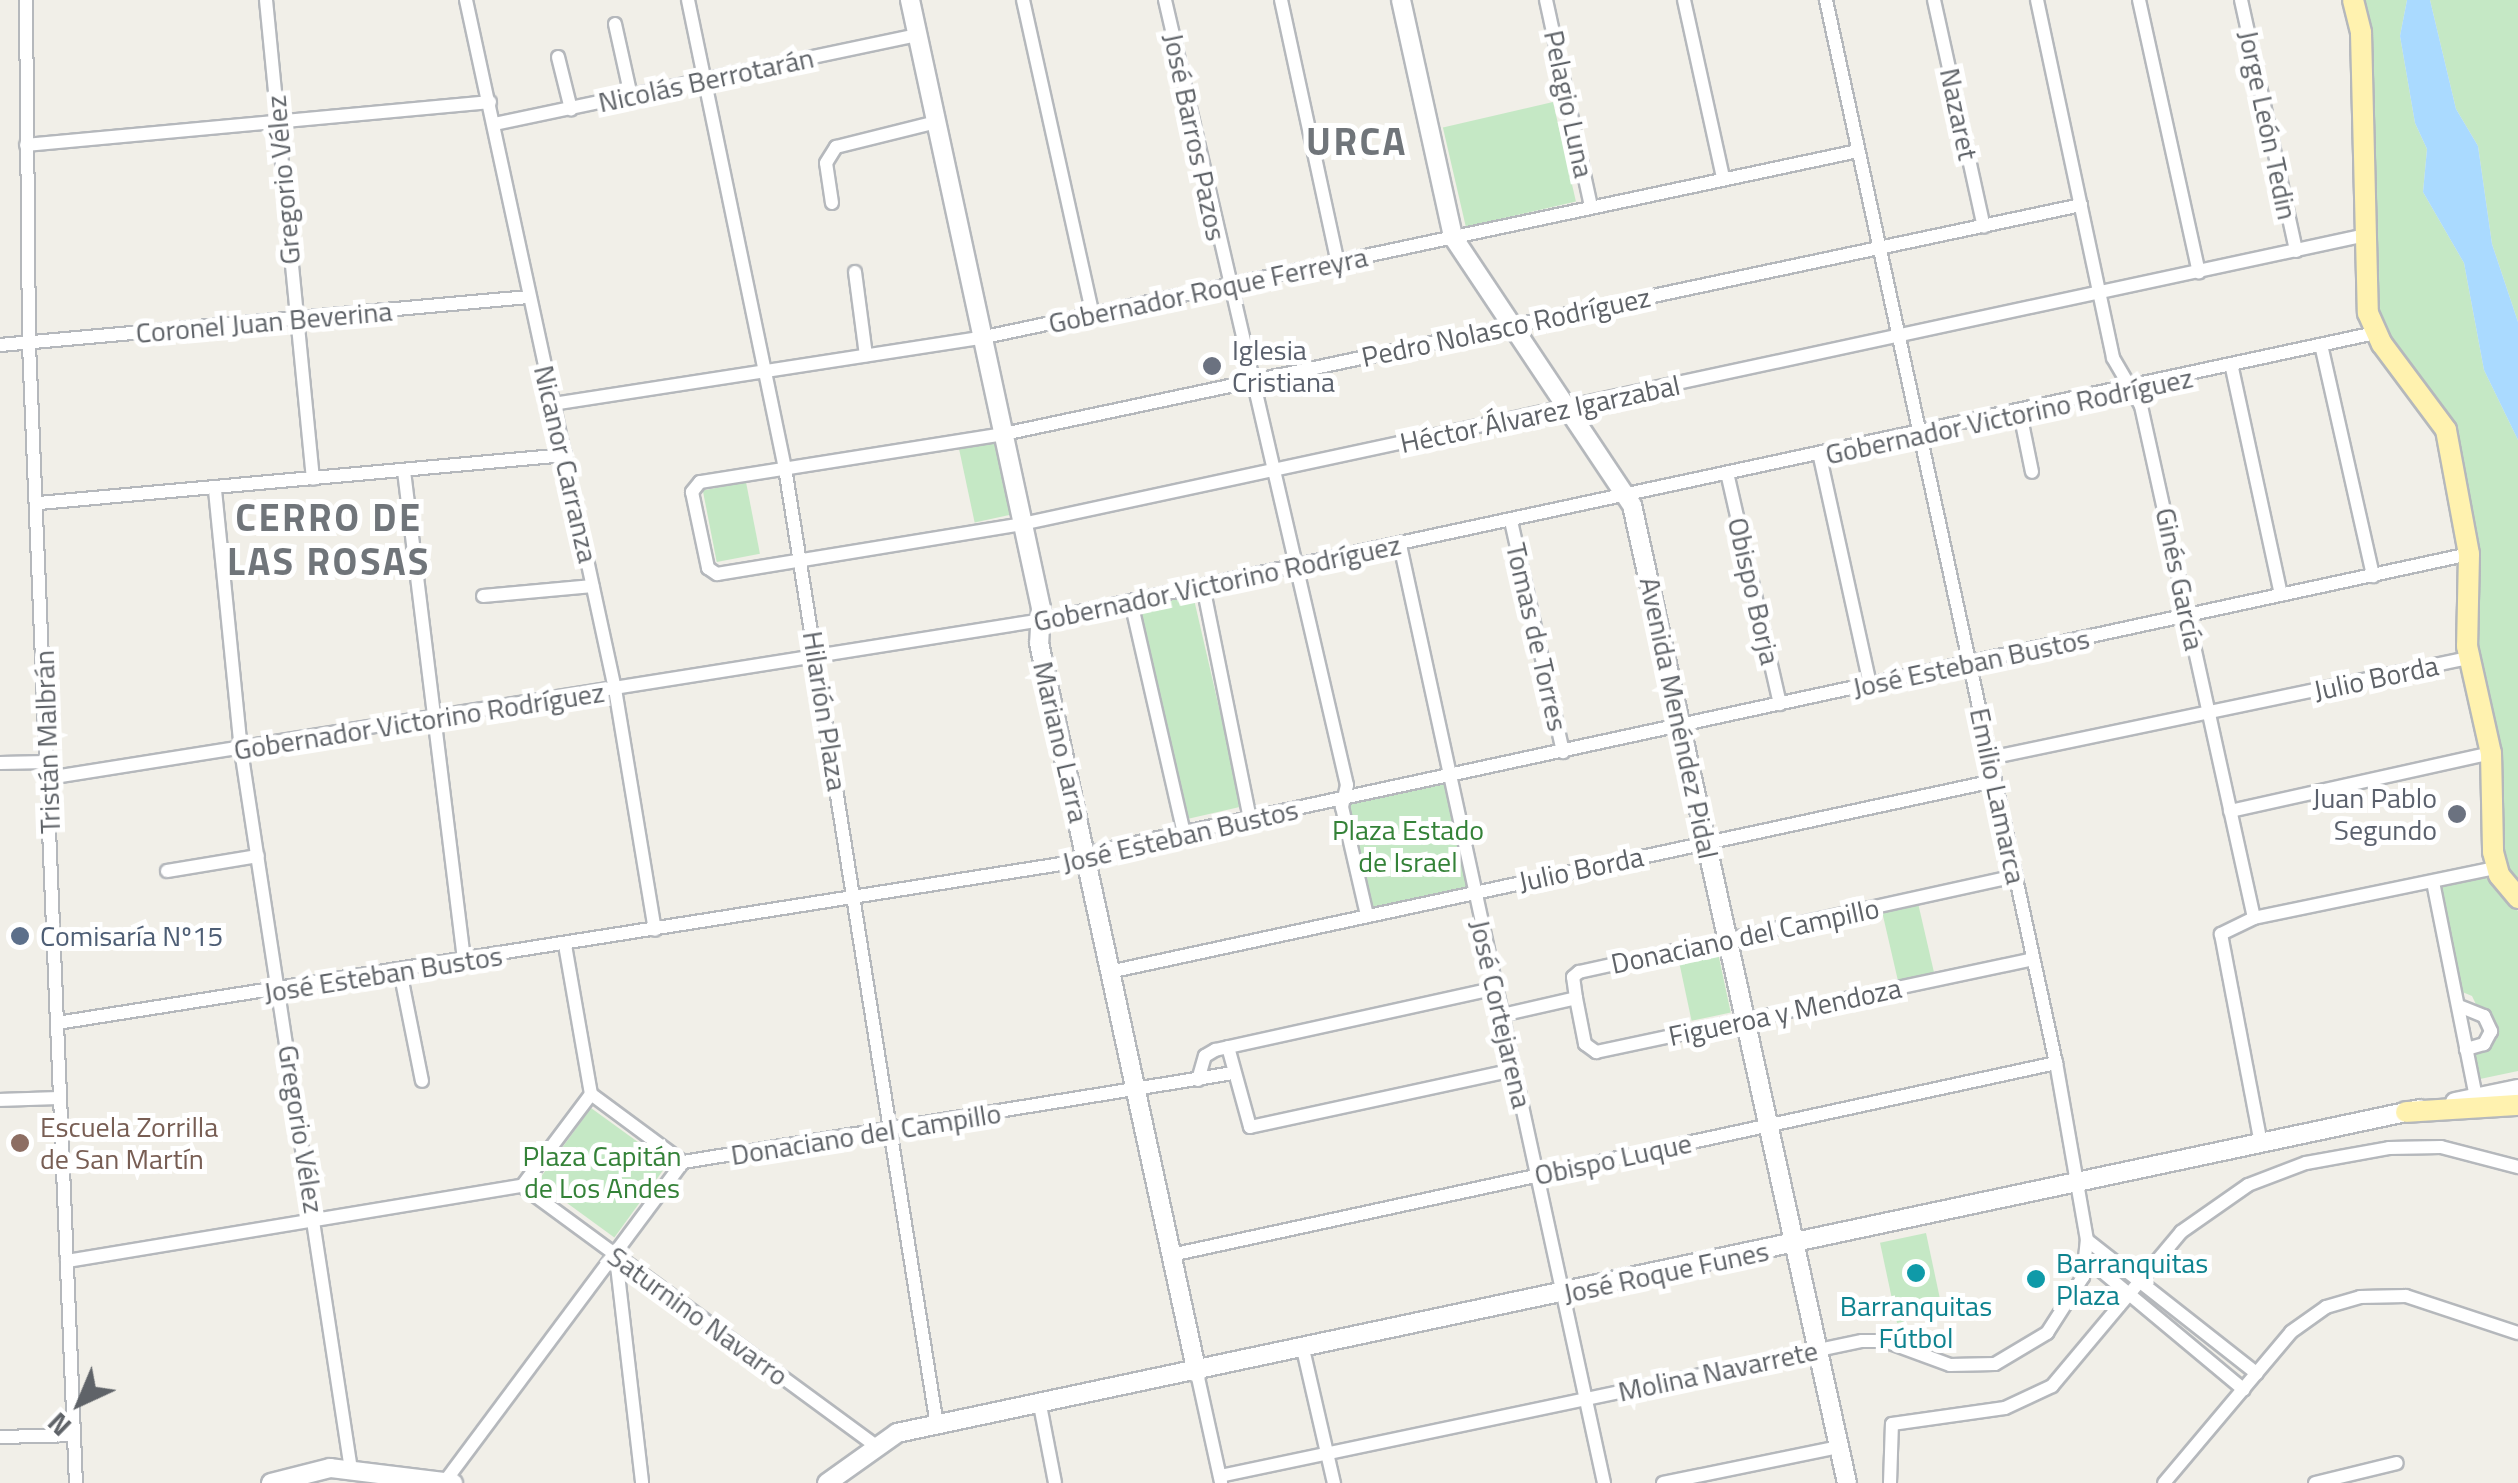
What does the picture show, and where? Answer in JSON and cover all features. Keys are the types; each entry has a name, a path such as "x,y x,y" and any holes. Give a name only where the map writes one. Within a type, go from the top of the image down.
{"main road":[{"name":"Mariano Larra","path":"910,0 985,337 1042,620 1039,643 1197,1372"},
{"name":"Avenida Menéndez Pidal","path":"1401,0 1453,236 1628,496 1682,725 1847,1483"},
{"path":"2353,0 2361,34 2364,236 2375,333 2446,430 2470,554 2468,658 2491,753 2496,868 2518,898"},
{"name":"José Roque Funes","path":"827,1483 874,1445 937,1426 2518,1088"},
{"path":"2406,1112 2518,1105"},
{"path":"271,1483 361,1475 450,1482"}],"street":[{"name":"Tristán Malbrán","path":"26,0 29,344 40,504 46,762 76,1483"},
{"name":"Gregorio Vélez","path":"266,0 313,479"},
{"name":"Nicanor Carranza","path":"466,0 616,689 655,930"},
{"name":"Hilarión Plaza","path":"688,0 766,372 817,654 937,1426"},
{"path":"1023,0 1092,315"},
{"name":"José Barros Pazos","path":"1166,0 1227,286 1298,566 1347,785 1344,798 1367,916"},
{"path":"1281,0 1338,263"},
{"name":"Pelagio Luna","path":"1546,0 1592,207"},
{"path":"1684,0 1723,178"},
{"name":"Emilio Lamarca","path":"1826,0 1971,662 2079,1182"},
{"name":"Nazaret","path":"1934,0 1984,228"},
{"name":"Ginés García","path":"2037,0 2113,358 2141,406 2254,918"},
{"path":"2139,0 2198,272"},
{"name":"Jorge León Tedin","path":"2241,0 2296,250"},
{"path":"615,24 631,96"},
{"name":"Nicolás Berrotarán","path":"495,124 917,35"},
{"path":"558,57 571,109"},
{"path":"26,145 490,102"},
{"path":"832,203 826,163 836,147 936,122"},
{"name":"Gobernador Roque Ferreyra","path":"553,404 985,337 1858,151"},
{"name":"Pedro Nolasco Rodríguez","path":"712,573 694,485 1004,434 2081,205"},
{"name":"Héctor Álvarez Igarzabal","path":"712,573 1022,524 2364,236"},
{"path":"855,272 866,355"},
{"name":"Coronel Juan Beverina","path":"0,345 528,297"},
{"name":"Gobernador Victorino Rodríguez","path":"48,778 1042,620 1728,477 2322,349 2375,333"},
{"path":"2322,349 2373,576"},
{"path":"2232,368 2281,595"},
{"path":"2020,413 2032,472"},
{"path":"40,504 565,455"},
{"path":"1820,457 1870,685"},
{"path":"404,472 431,719 464,960"},
{"name":"Obispo Borja","path":"1728,477 1780,704"},
{"name":"Gregorio Vélez","path":"216,490 241,750 361,1475"},
{"name":"Tomas de Torres","path":"1511,522 1562,752"},
{"name":"José Cortejarena","path":"1400,545 1604,1483"},
{"name":"José Esteban Bustos","path":"57,1023 564,945 1087,856 2470,554"},
{"path":"483,596 594,586"},
{"path":"1203,586 1250,819"},
{"path":"1132,602 1184,834"},
{"name":"Julio Borda","path":"1990,758 2468,658"},
{"path":"2230,811 2491,753"},
{"path":"0,763 46,762"},
{"name":"Julio Borda","path":"1109,972 1994,781"},
{"path":"167,871 258,856"},
{"path":"2261,1144 2220,934 2254,918 2496,868"},
{"name":"Donaciano del Campillo","path":"1576,998 1573,977 1579,972 2014,876"},
{"path":"2433,882 2476,1098"},
{"path":"450,1482 684,1162 591,1094 564,945"},
{"name":"Figueroa y Mendoza","path":"1576,998 1585,1044 1596,1052 2032,958"},
{"path":"400,971 422,1081"},
{"path":"1198,1080 1205,1056 1228,1047 1496,988"},
{"path":"1502,1014 1576,998"},
{"path":"2459,1006 2484,1016 2492,1031 2484,1044 2466,1049"},
{"path":"1228,1047 1250,1127 1513,1070"},
{"name":"Obispo Luque","path":"1171,1255 2056,1063"},
{"name":"Donaciano del Campillo","path":"684,1162 892,1132 1233,1074"},
{"path":"67,1261 522,1186 591,1094"},
{"path":"0,1100 60,1098"},
{"path":"1890,1483 1888,1432 1896,1421 2005,1408 2037,1395 2079,1361 2142,1280 2214,1205 2306,1163 2421,1146 2518,1168"},
{"name":"Molina Navarrete","path":"1220,1480 1328,1453 1818,1350 1885,1341 1950,1365 1995,1364 2034,1344 2058,1322 2088,1259 2079,1182"},
{"name":"Saturnino Navarro","path":"522,1186 874,1445"},
{"path":"2088,1240 2258,1374"},
{"path":"616,1257 642,1483"},
{"path":"2088,1259 2244,1390"},
{"path":"2164,1483 2302,1322 2360,1297 2430,1299 2518,1333"},
{"path":"1303,1350 1334,1483"},
{"name":"Mariano Larra","path":"1197,1372 1220,1480"},
{"path":"1040,1406 1054,1483"},
{"path":"0,1437 74,1436"},
{"path":"1663,1483 1839,1447"},
{"path":"2321,1482 2397,1463"}],"green space":[{"path":"2353,0 2407,0 2400,36 2415,123 2427,149 2423,192 2464,263 2484,370 2518,440 2518,898 2499,875 2468,658 2469,554 2446,430 2375,333"},
{"path":"2430,0 2518,0 2518,322 2492,244 2478,146 2456,109"},
{"path":"1553,102 1576,201 1466,227 1443,127"},
{"path":"997,440 1013,514 975,522 959,448"},
{"path":"746,482 760,554 717,562 703,490"},
{"path":"1193,595 1242,806 1187,819 1138,608"},
{"name":"Plaza Estado de Israel","path":"1448,776 1475,893 1372,917 1345,800"},
{"path":"2486,875 2518,911 2518,1071 2480,1079 2473,1051 2493,1040 2472,996 2460,991 2440,886"},
{"path":"1918,903 1934,973 1898,981 1882,911"},
{"path":"1717,948 1731,1013 1692,1021 1678,956"},
{"name":"Plaza Capitán de Los Andes","path":"591,1108 668,1164 614,1237 538,1182"},
{"name":"Barranquitas Fútbol","path":"1926,1233 1943,1313 1897,1323 1880,1243"}],"water":[{"path":"2407,0 2430,0 2456,109 2478,146 2492,244 2518,322 2518,440 2484,370 2464,263 2423,192 2427,149 2415,123 2400,36"}],"place":[{"name":"Iglesia Cristiana","path":"1212,366"},
{"name":"Juan Pablo Segundo","path":"2457,814"},
{"name":"Comisaría Nº15","path":"20,936"},
{"name":"Escuela Zorrilla de San Martín","path":"20,1143"},
{"name":"Barranquitas Fútbol","path":"1916,1273"},
{"name":"Barranquitas Plaza","path":"2036,1279"}],"district":[{"name":"URCA","path":"1357,142"},
{"name":"CERRO DE LAS ROSAS","path":"329,540"}]}
